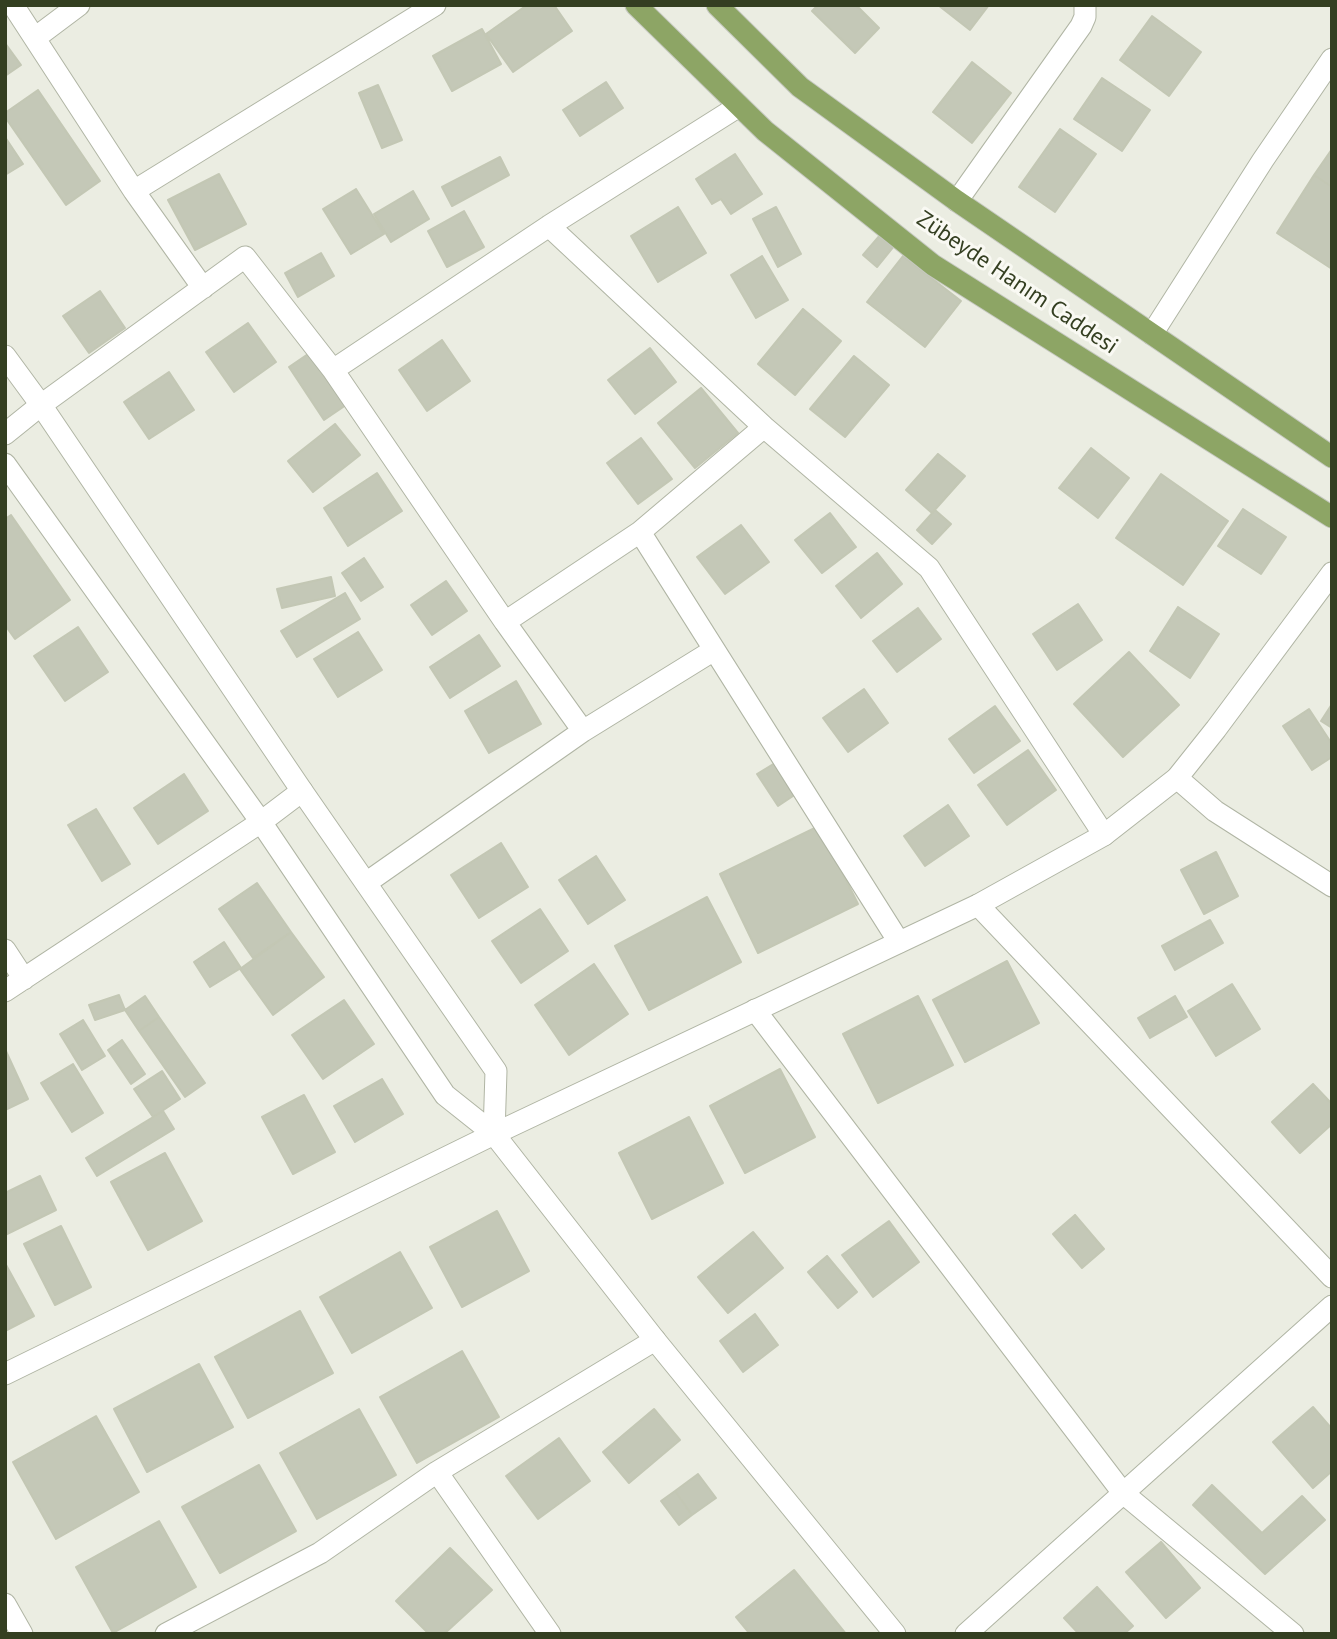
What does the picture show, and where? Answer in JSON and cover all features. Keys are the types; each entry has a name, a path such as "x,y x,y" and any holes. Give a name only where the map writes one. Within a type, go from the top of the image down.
{"main road":[{"name":"Zübeyde Hanım Caddesi","path":"636,5 765,131 933,265 1332,517"},
{"path":"717,5 800,88 957,201 1332,457"}],"street":[{"path":"13,5 134,191 203,288"},
{"path":"35,38 79,5"},
{"path":"134,191 435,5"},
{"path":"957,201 1081,26 1085,17 1085,5"},
{"path":"1152,334 1263,160 1332,59"},
{"path":"333,370 549,226 739,106"},
{"path":"549,226 764,427 929,568 1104,835"},
{"path":"5,434 245,257 333,370 583,731"},
{"path":"5,356 496,1071 494,1134"},
{"path":"505,622 640,532 764,427"},
{"path":"5,464 261,822 445,1095 494,1134 655,1340 895,1634"},
{"path":"640,532 899,942"},
{"path":"5,1374 494,1134 978,905 1104,835 1177,778 1332,573"},
{"path":"366,883 583,731 713,650"},
{"path":"1177,778 1215,811 1332,886"},
{"path":"5,991 261,822 302,791"},
{"path":"978,905 1332,1277"},
{"path":"5,950 24,979"},
{"path":"755,1010 1123,1493 1293,1634"},
{"path":"967,1634 1332,1306"},
{"path":"166,1634 320,1553 437,1472 655,1340"},
{"path":"437,1472 550,1634"},
{"path":"5,1604 22,1634"}],"building":[{"path":"527,5 554,5 572,31 513,72 486,34"},
{"path":"818,5 856,5 879,28 855,53 812,11"},
{"path":"938,5 989,5 970,30"},
{"path":"1152,16 1201,52 1169,96 1120,60"},
{"path":"482,29 501,64 452,91 433,56"},
{"path":"5,43 21,65 5,76"},
{"path":"972,62 1011,93 972,143 933,112"},
{"path":"1102,78 1150,110 1122,151 1074,119"},
{"path":"606,82 623,108 580,136 563,110"},
{"path":"378,85 402,140 382,148 359,93"},
{"path":"38,90 100,181 66,205 5,117 5,113"},
{"path":"1060,129 1096,154 1055,212 1019,187"},
{"path":"5,137 23,164 5,175"},
{"path":"1332,149 1332,187 1314,175"},
{"path":"735,154 762,194 731,214 721,199 712,204 696,179"},
{"path":"500,157 509,175 452,206 442,187"},
{"path":"219,174 246,224 195,250 168,200"},
{"path":"1314,175 1332,187 1332,269 1277,233"},
{"path":"356,189 384,234 351,254 323,209"},
{"path":"413,191 429,219 391,242 374,214"},
{"path":"678,207 706,253 658,282 631,236"},
{"path":"776,207 801,254 778,267 753,219"},
{"path":"464,211 484,247 447,267 428,231"},
{"path":"881,234 894,246 877,267 863,255"},
{"path":"321,253 334,276 298,297 285,273"},
{"path":"762,256 788,300 756,318 731,275"},
{"path":"903,256 961,301 925,347 867,302"},
{"path":"100,291 125,328 89,353 63,316"},
{"path":"803,309 841,341 795,395 758,364"},
{"path":"248,323 276,362 234,392 206,352"},
{"path":"442,340 470,381 427,411 399,370"},
{"path":"650,348 676,382 635,414 608,380"},
{"path":"311,352 346,405 324,420 289,367"},
{"path":"854,356 889,385 845,437 810,409"},
{"path":"169,372 194,410 149,439 124,402"},
{"path":"701,388 738,433 695,468 658,423"},
{"path":"335,424 360,455 313,492 288,461"},
{"path":"641,438 672,479 638,504 607,463"},
{"path":"1091,448 1129,478 1098,518 1059,488"},
{"path":"938,454 965,476 932,513 906,490"},
{"path":"377,473 402,511 348,546 324,508"},
{"path":"1161,474 1228,521 1183,585 1116,538"},
{"path":"1243,509 1286,537 1261,574 1218,546"},
{"path":"935,510 951,524 932,544 917,530"},
{"path":"830,513 856,547 822,573 795,540"},
{"path":"11,515 70,600 15,639 5,625 5,519"},
{"path":"741,525 769,562 725,594 697,557"},
{"path":"877,553 902,584 861,618 836,586"},
{"path":"364,558 383,587 361,601 342,573"},
{"path":"331,577 335,596 282,608 277,589"},
{"path":"446,581 467,611 432,635 411,605"},
{"path":"345,593 360,619 297,657 281,631"},
{"path":"1078,604 1102,640 1057,670 1033,634"},
{"path":"1178,607 1219,634 1190,678 1150,651"},
{"path":"918,608 941,639 897,672 873,641"},
{"path":"78,627 108,672 65,701 34,656"},
{"path":"358,632 382,670 338,697 314,659"},
{"path":"479,635 500,666 450,698 430,667"},
{"path":"1129,652 1179,705 1123,757 1074,704"},
{"path":"516,681 541,724 489,753 465,711"},
{"path":"864,689 888,723 848,752 823,718"},
{"path":"1332,704 1332,728 1321,721"},
{"path":"995,706 1020,741 974,773 949,739"},
{"path":"1309,709 1332,744 1332,757 1312,770 1283,726"},
{"path":"1028,750 1056,790 1007,825 978,785"},
{"path":"775,763 796,794 778,806 757,774"},
{"path":"184,774 208,811 158,844 134,808"},
{"path":"948,805 969,836 925,866 904,836"},
{"path":"96,809 130,864 102,881 68,825"},
{"path":"819,826 858,904 758,953 720,874"},
{"path":"501,843 528,887 479,918 451,875"},
{"path":"1216,852 1238,896 1204,914 1181,870"},
{"path":"596,856 625,900 588,924 559,880"},
{"path":"257,883 291,932 253,958 219,909"},
{"path":"707,897 741,962 649,1010 615,946"},
{"path":"540,909 568,951 521,983 492,941"},
{"path":"1210,920 1223,943 1175,970 1162,946"},
{"path":"291,932 324,977 273,1015 240,969"},
{"path":"224,942 241,968 210,987 194,962"},
{"path":"1007,961 1039,1023 965,1062 933,1000"},
{"path":"594,964 628,1014 569,1055 535,1005"},
{"path":"1232,984 1260,1029 1216,1056 1188,1011"},
{"path":"119,995 125,1010 95,1020 89,1005"},
{"path":"145,996 159,1017 139,1031 125,1010"},
{"path":"918,996 953,1065 878,1103 843,1034"},
{"path":"1175,996 1187,1017 1150,1038 1138,1018"},
{"path":"344,1000 374,1044 323,1079 292,1035"},
{"path":"159,1017 205,1083 185,1097 139,1031"},
{"path":"83,1020 105,1056 82,1070 60,1034"},
{"path":"122,1040 145,1074 131,1084 108,1050"},
{"path":"5,1049 28,1099 5,1110"},
{"path":"73,1064 103,1113 72,1132 41,1083"},
{"path":"780,1069 815,1137 745,1173 710,1106"},
{"path":"162,1071 180,1099 153,1117 134,1089"},
{"path":"382,1079 403,1114 355,1142 334,1106"},
{"path":"1313,1084 1332,1104 1332,1124 1300,1153 1272,1122"},
{"path":"304,1095 335,1152 293,1174 262,1117"},
{"path":"163,1111 174,1129 97,1176 86,1158"},
{"path":"689,1117 723,1183 652,1219 619,1153"},
{"path":"165,1153 202,1221 148,1250 111,1182"},
{"path":"40,1176 56,1210 5,1235 5,1193"},
{"path":"497,1211 529,1271 462,1307 430,1247"},
{"path":"1075,1215 1104,1249 1082,1268 1053,1234"},
{"path":"889,1221 919,1262 873,1297 842,1255"},
{"path":"61,1226 91,1287 55,1305 24,1244"},
{"path":"753,1232 783,1268 728,1313 698,1277"},
{"path":"400,1252 432,1308 352,1353 320,1297"},
{"path":"827,1256 857,1292 838,1308 808,1272"},
{"path":"5,1263 34,1316 5,1331"},
{"path":"300,1311 333,1373 248,1418 215,1357"},
{"path":"755,1314 778,1345 743,1372 720,1341"},
{"path":"462,1351 499,1417 417,1463 380,1397"},
{"path":"199,1364 233,1427 147,1472 114,1409"},
{"path":"1313,1407 1332,1429 1332,1471 1313,1488 1273,1442"},
{"path":"359,1409 396,1475 317,1519 280,1453"},
{"path":"654,1409 680,1440 629,1483 603,1452"},
{"path":"96,1416 139,1492 56,1539 13,1462"},
{"path":"559,1438 590,1481 538,1519 506,1476"},
{"path":"259,1465 296,1531 220,1573 182,1507"},
{"path":"698,1474 716,1498 692,1515 675,1491"},
{"path":"1212,1485 1262,1533 1302,1496 1325,1520 1265,1574 1193,1505"},
{"path":"675,1491 692,1515 679,1525 661,1501"},
{"path":"159,1521 196,1587 113,1633 76,1567"},
{"path":"1161,1542 1200,1588 1166,1618 1126,1572"},
{"path":"450,1548 492,1590 444,1634 429,1634 396,1601"},
{"path":"794,1570 846,1634 750,1634 736,1617"},
{"path":"1097,1587 1133,1626 1124,1634 1079,1634 1064,1618"}]}
